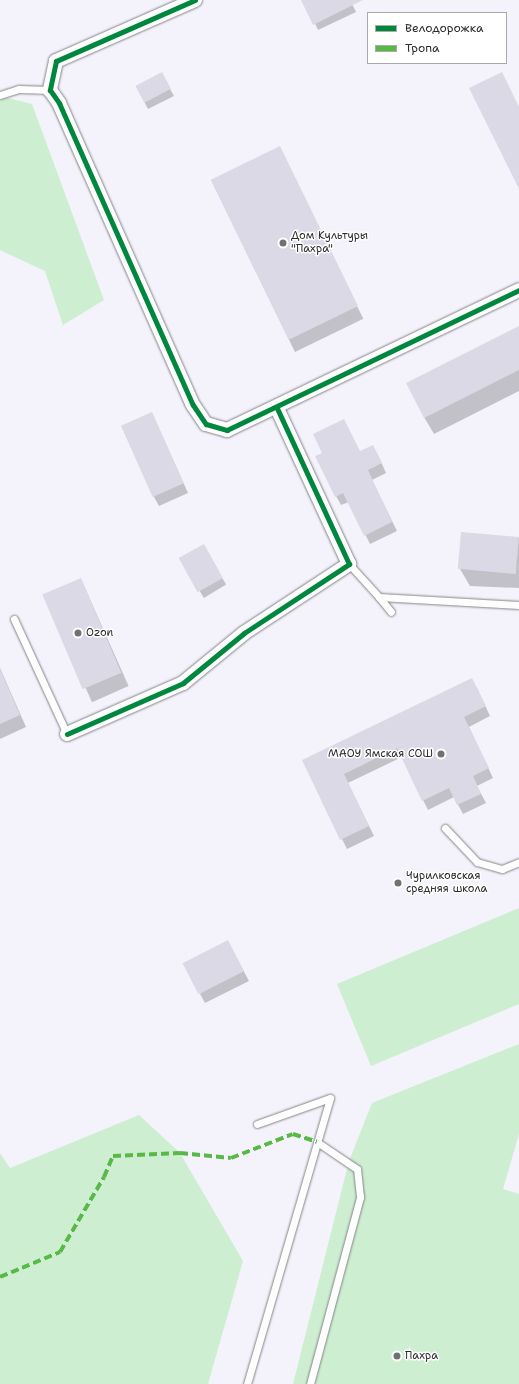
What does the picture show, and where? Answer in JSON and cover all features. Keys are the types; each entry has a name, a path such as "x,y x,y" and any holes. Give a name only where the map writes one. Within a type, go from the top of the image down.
{"street":[{"path":"195,0 56,61 50,90 59,103 193,406 206,424 227,430 277,408 519,290"},
{"path":"67,734 183,683 244,633 349,564 277,408"}],"lane":[{"path":"0,95 19,89 50,90"},
{"path":"349,564 391,612"},
{"path":"379,597 519,605"},
{"path":"14,619 67,734"},
{"path":"445,828 477,862 502,869 519,862"},
{"path":"247,1384 330,1098 257,1124"},
{"path":"310,1384 360,1197 357,1169 317,1142"}],"green space":[{"path":"0,96 32,104 104,300 63,325 45,271 0,250"},
{"path":"519,908 519,1004 371,1066 337,984"},
{"path":"519,1044 519,1134 503,1189 519,1194 519,1384 293,1384 349,1161 372,1103"},
{"path":"139,1115 180,1153 243,1261 208,1384 0,1384 0,1153 10,1168"}],"building":[{"path":"301,0 363,0 313,25"},
{"path":"162,72 171,89 144,103 136,86"},
{"path":"502,72 519,107 519,189 469,88"},
{"name":"Дом Культуры \"Пахра\"","path":"280,146 358,306 289,340 211,180"},
{"path":"519,326 519,370 424,418 406,383"},
{"path":"152,412 184,483 153,497 121,426"},
{"path":"344,419 360,451 373,445 382,463 368,470 392,522 364,536 343,493 335,497 315,456 322,453 313,434"},
{"path":"461,532 519,537 516,574 458,569"},
{"path":"204,544 223,578 198,592 179,558"},
{"path":"81,578 121,673 83,689 42,594"},
{"path":"0,669 20,715 0,724"},
{"name":"МАОУ Ямская СОШ","path":"472,678 486,706 464,717 489,768 473,776 481,794 457,805 449,788 422,801 397,748 344,774 369,826 340,840 302,760"},
{"path":"228,940 244,971 198,994 183,963"}],"marked path":[{"path":"0,1277 60,1252 104,1177 113,1156 180,1153 231,1158 293,1134 317,1142"}],"cycle path":[{"path":"195,0 56,61 50,90 59,103 193,405 206,424 227,430 519,290"},
{"path":"67,734 183,683 244,633 349,564 277,408"}],"place":[{"name":"Дом Культуры \"Пахра\"","path":"283,243"},
{"name":"Ozon","path":"78,633"},
{"name":"МАОУ Ямская СОШ","path":"441,754"},
{"name":"Чурилковская средняя школа","path":"398,883"},
{"name":"Пахра","path":"397,1356"}]}
